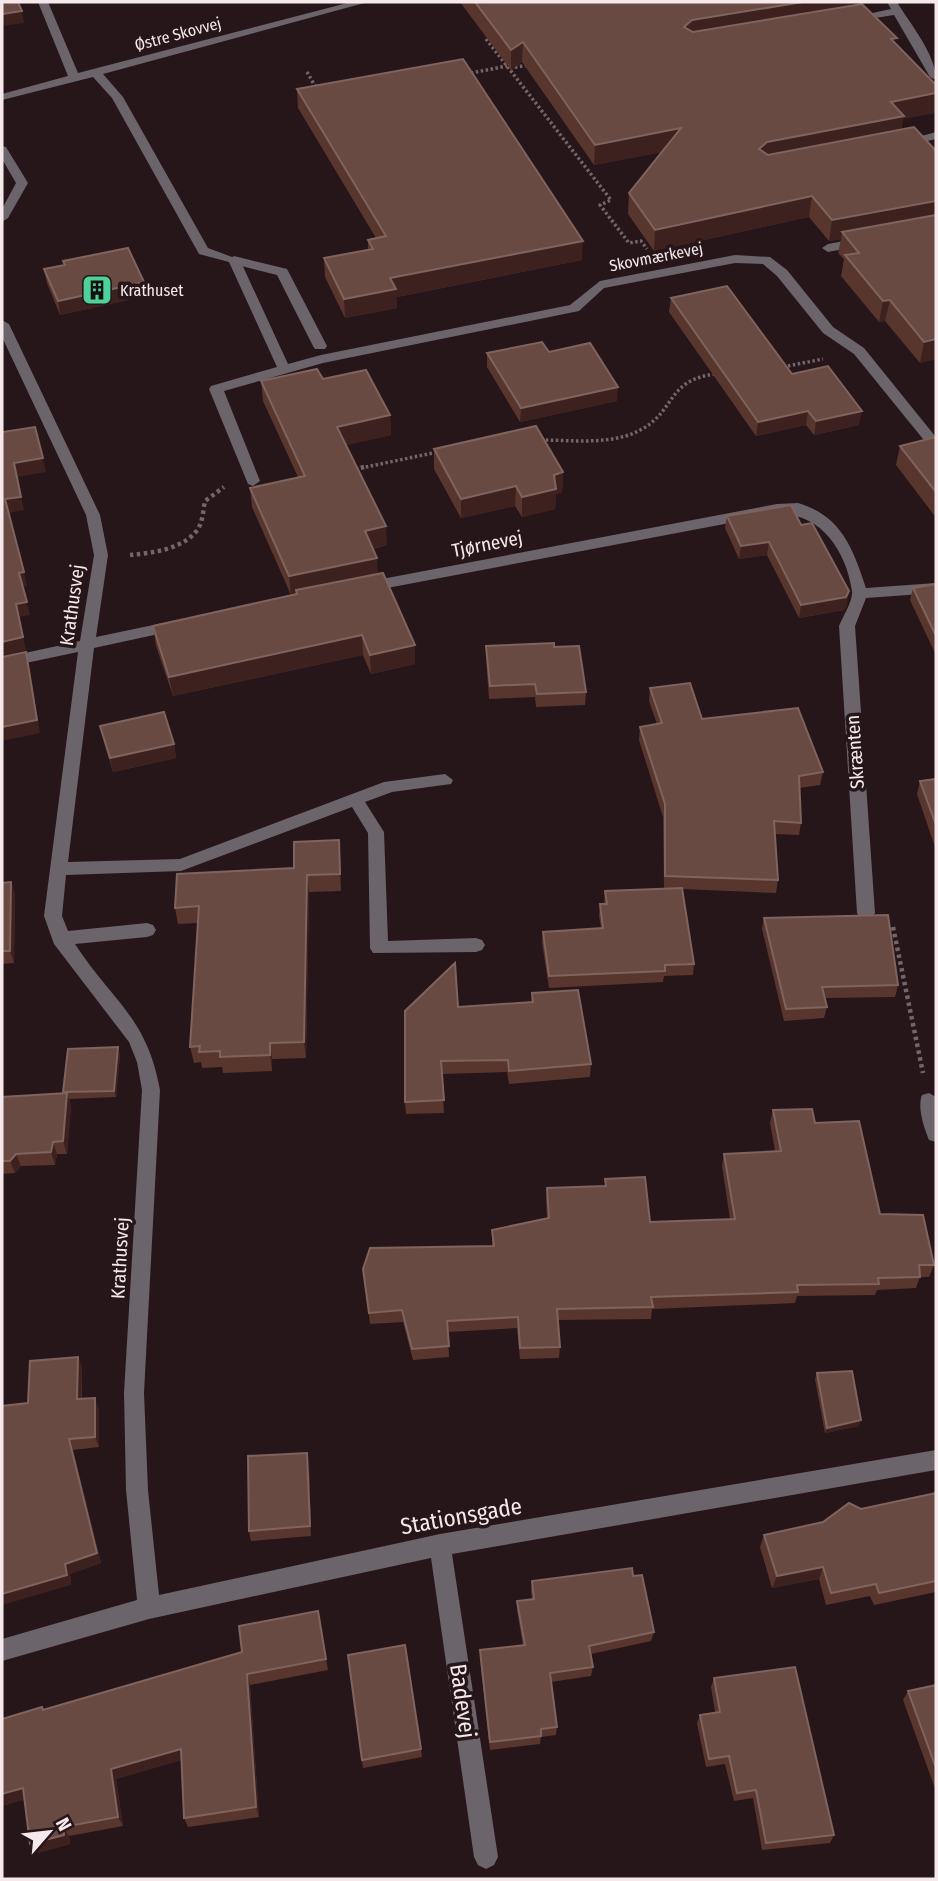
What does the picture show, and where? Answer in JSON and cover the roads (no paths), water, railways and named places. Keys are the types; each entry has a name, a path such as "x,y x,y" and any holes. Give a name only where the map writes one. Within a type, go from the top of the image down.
{"street":[{"path":"43,2 74,78"},
{"name":"Østre Skovvej","path":"2,97 363,2"},
{"path":"833,22 895,6 936,77"},
{"path":"95,72 117,97 203,251 282,272 320,346"},
{"path":"883,146 936,136"},
{"path":"2,150 22,183 2,218"},
{"path":"828,248 869,240"},
{"name":"Skovmærkevej","path":"253,481 216,389 321,359 575,308 600,285 735,259 766,260 782,273 828,330 859,351 928,436"},
{"path":"234,260 284,369"},
{"name":"Krathusvej","path":"2,324 93,515 101,555 79,698 53,916 60,939 125,1019 141,1043 149,1066 134,1394 137,1490 149,1608"},
{"name":"Tjørnevej","path":"355,590 763,512 798,508 832,528 846,551 860,593"},
{"path":"860,593 936,588"},
{"name":"Skrænten","path":"860,593 847,626 866,913"},
{"path":"2,663 195,622"},
{"path":"59,869 181,865 390,786 445,780"},
{"path":"355,799 376,832 379,948 477,945"},
{"path":"60,939 147,930"},
{"path":"929,1101 936,1134"},
{"name":"Stationsgade","path":"2,1650 149,1608 440,1545 936,1460"},
{"name":"Badevej","path":"440,1545 486,1857"}],"place":[{"name":"Krathuset","path":"97,290"}]}
